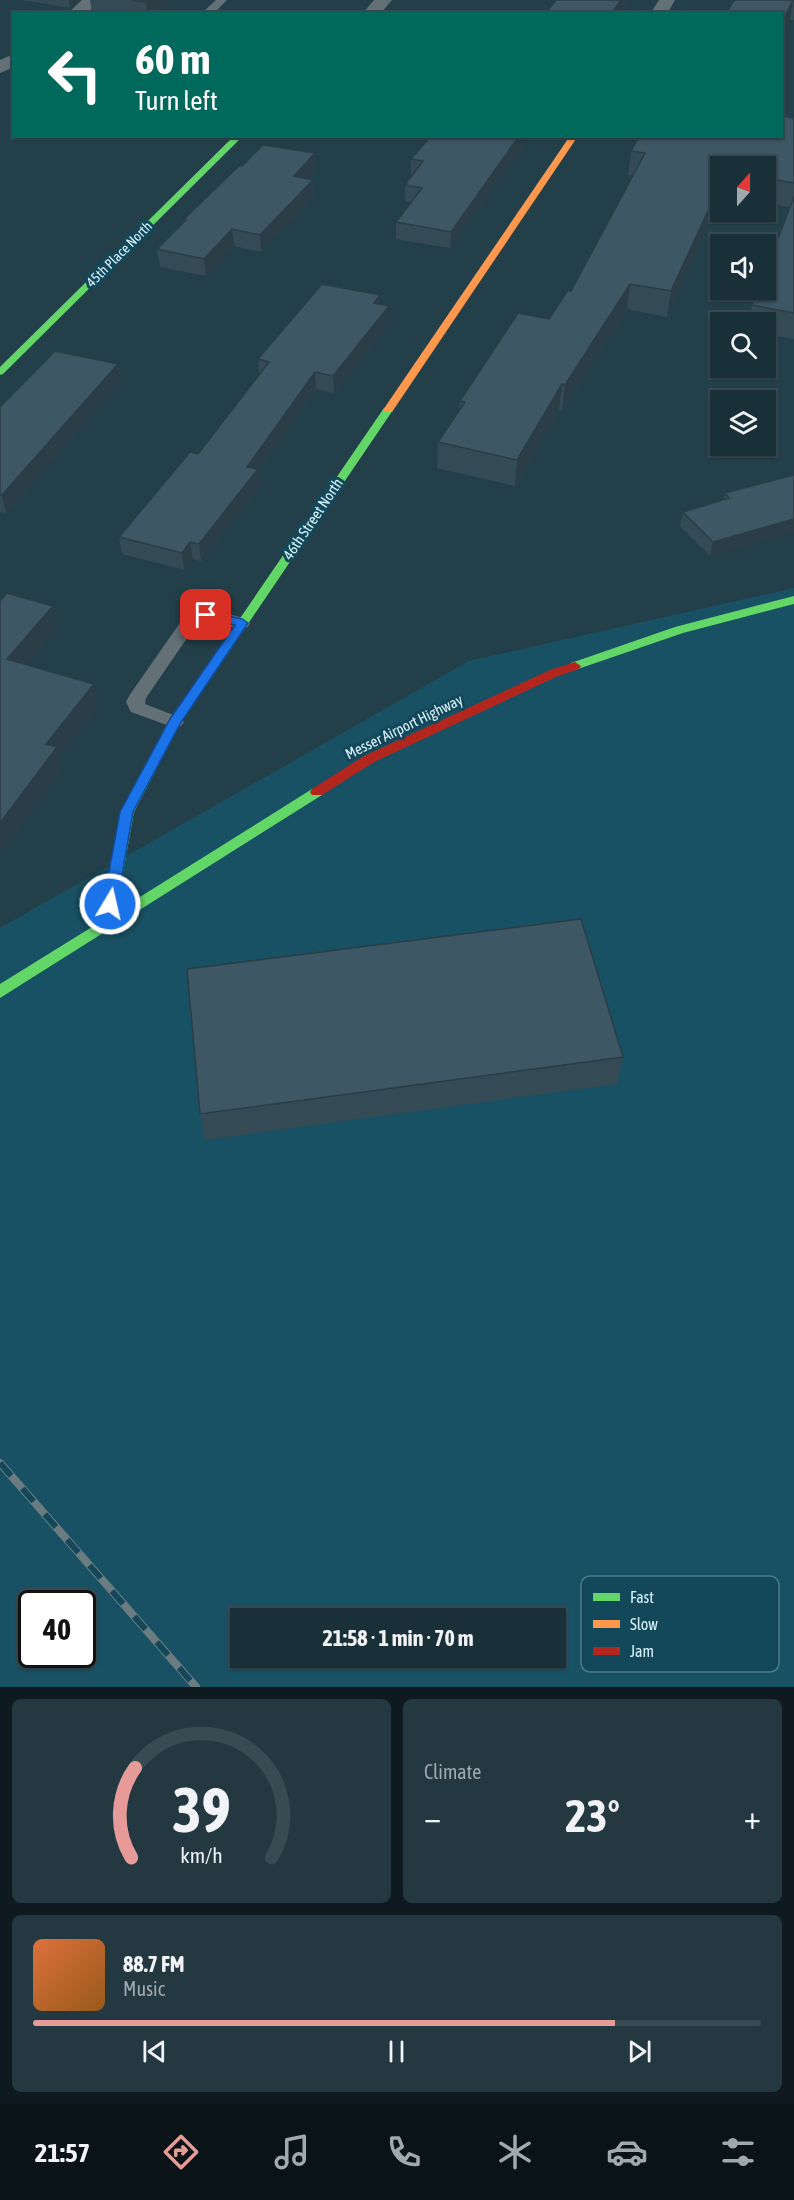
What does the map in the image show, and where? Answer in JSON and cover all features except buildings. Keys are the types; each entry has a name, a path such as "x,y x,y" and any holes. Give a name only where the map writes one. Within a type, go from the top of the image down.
{"street":[{"path":"78,12 93,0"},
{"path":"372,12 384,0"},
{"name":"45th Place North","path":"0,372 237,138"},
{"name":"46th Street North","path":"106,926 127,812 175,722 573,138"},
{"name":"Messer Airport Highway","path":"0,992 369,759 554,673 679,630 794,600"}],"lane":[{"path":"208,12 222,0"},
{"path":"175,722 137,708 135,702 138,696 190,621 198,616 206,615 242,623"}],"shaded area":[{"path":"794,588 794,1687 0,1687 0,928 469,661"}],"railway":[{"path":"0,1463 196,1687"}],"traffic: fast":[{"path":"0,372 237,138"},
{"path":"106,926 127,812 175,722 388,410"},
{"path":"575,666 679,630 794,600"},
{"path":"0,992 317,792"}],"traffic: slow":[{"path":"388,410 573,138"}],"traffic: jam":[{"path":"317,792 369,759 554,673 575,666"}],"route":[{"path":"110,904 120,840 127,812 136,792 175,722 242,623 206,615"}]}
